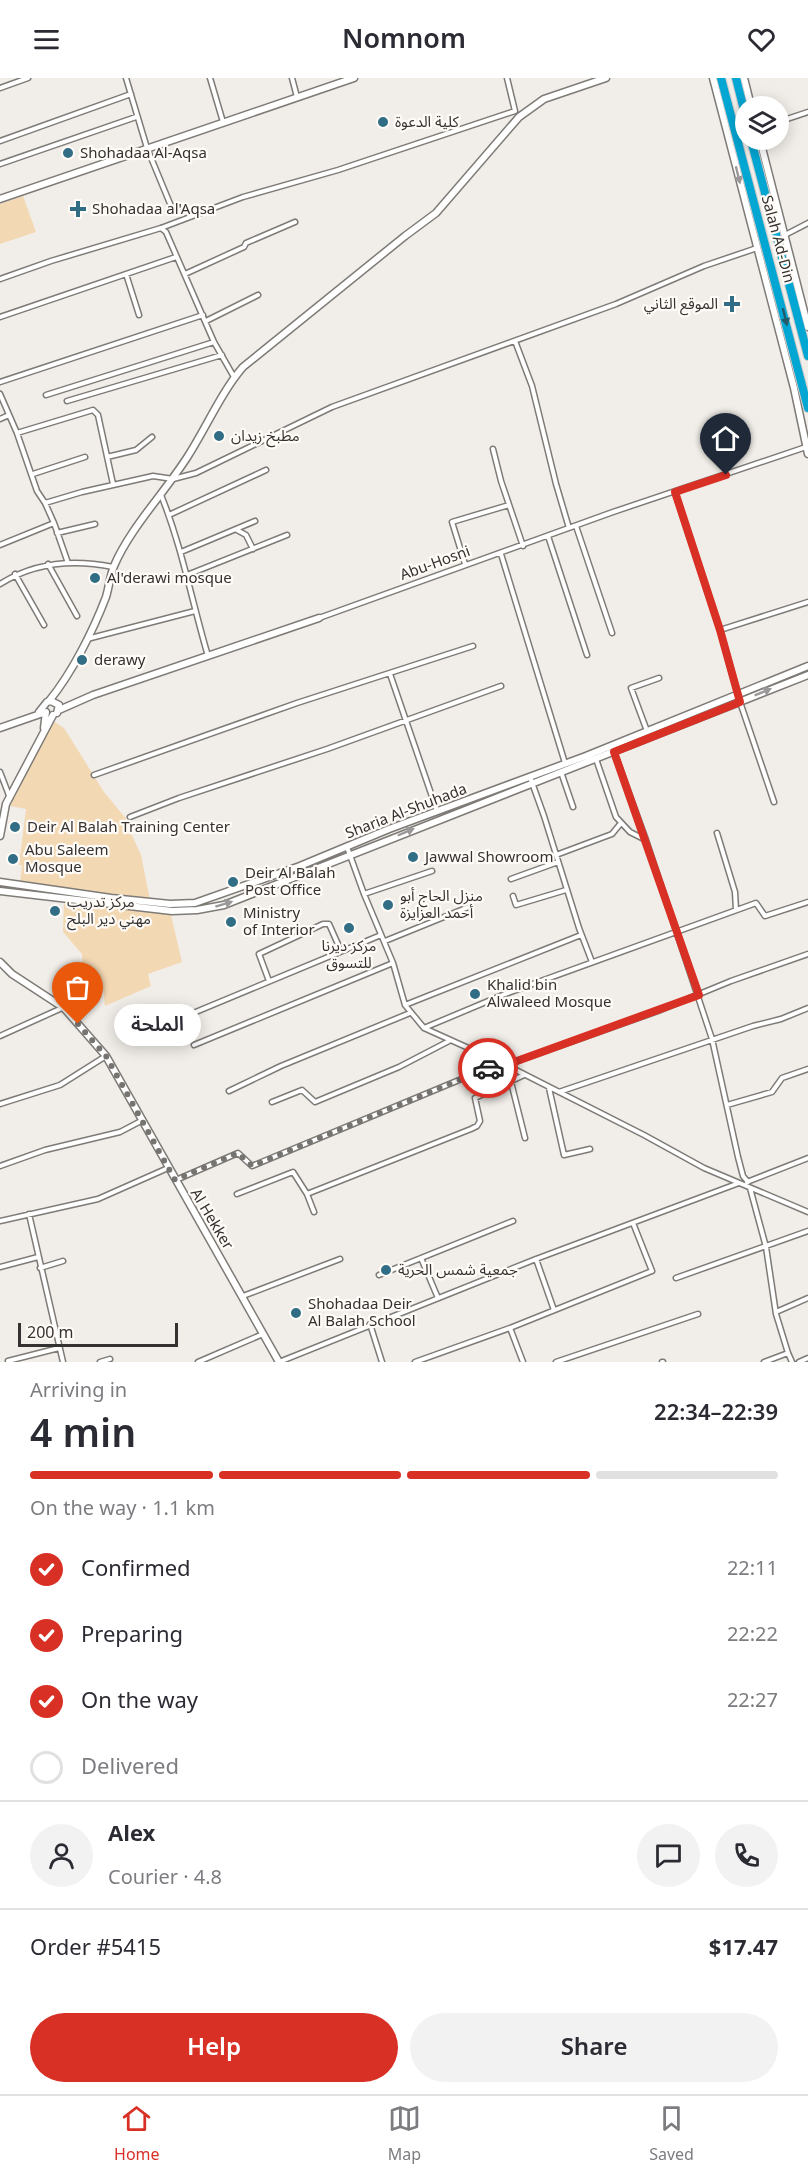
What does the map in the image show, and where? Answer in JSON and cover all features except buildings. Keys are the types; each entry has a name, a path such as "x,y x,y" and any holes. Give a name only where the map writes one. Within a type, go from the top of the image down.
{"highway":[{"name":"Salah Ad-Din","path":"721,78 808,408"},
{"path":"736,78 740,96"},
{"name":"Salah Ad-Din","path":"756,150 760,157 808,356"},
{"path":"787,364 799,370"}],"main road":[{"path":"0,200 354,78"},
{"path":"0,728 37,715 60,688 106,597 113,567 173,479 234,377 243,367 436,213 519,117 544,99 606,78"},
{"path":"713,78 807,450"},
{"path":"744,78 749,96"},
{"path":"760,150 760,157 785,235 808,327"},
{"name":"Abu-Hosni","path":"56,709 319,618"},
{"name":"Sharia Al-Shuhada","path":"0,882 111,898 170,904 195,903 247,886 437,812 596,759 647,731 808,666"},
{"name":"Sharia Al-Shuhada","path":"0,891 159,910 197,910 224,904 351,855 531,780 565,763 613,748 808,675"},
{"path":"0,836 6,801 56,709 60,688"},
{"path":"46,706 56,709"},
{"path":"46,706 56,709"},
{"path":"43,732 46,706"},
{"name":"Al Hekker","path":"0,962 12,974 63,1008 106,1056 279,1362"}],"street":[{"path":"0,88 28,78"},
{"path":"126,78 136,117 171,206"},
{"path":"210,78 223,122"},
{"path":"292,78 297,97"},
{"path":"507,78 515,111 519,117"},
{"path":"0,141 131,94"},
{"path":"0,279 161,228 243,197 338,170 515,111"},
{"path":"789,118 808,112"},
{"path":"0,165 136,117"},
{"path":"185,274 244,247 246,243 295,222"},
{"path":"785,235 808,223"},
{"path":"161,228 166,232 214,342 234,377"},
{"path":"45,503 113,484 153,476 173,479 196,473 332,407 616,304 704,266 757,248"},
{"path":"0,317 176,257"},
{"path":"126,274 139,315"},
{"path":"206,321 258,295"},
{"path":"0,382 203,315"},
{"path":"515,341 532,386 569,528"},
{"path":"46,395 214,342"},
{"path":"67,401 222,355"},
{"path":"0,394 68,562"},
{"path":"17,433 93,410 98,415 113,484"},
{"path":"0,419 9,415"},
{"path":"107,457 136,450 152,437"},
{"path":"493,449 522,546"},
{"name":"Abu-Hosni","path":"319,618 569,528 807,450"},
{"path":"33,474 85,456"},
{"path":"169,515 266,470"},
{"path":"675,492 720,630 740,702 774,802"},
{"path":"161,495 181,552 208,656"},
{"path":"465,564 452,522 509,505"},
{"path":"181,552 255,521"},
{"path":"0,545 54,523"},
{"path":"57,533 95,524"},
{"path":"576,526 612,633"},
{"path":"237,529 246,535 254,549"},
{"path":"187,575 287,535"},
{"path":"548,536 587,655"},
{"path":"501,554 565,763"},
{"path":"0,584 15,574 48,564 68,562 113,567"},
{"path":"48,564 77,616"},
{"path":"15,574 44,625"},
{"path":"720,630 808,602"},
{"path":"86,639 195,611"},
{"path":"94,775 297,703 473,646"},
{"path":"390,674 437,812"},
{"path":"647,731 632,688 659,678"},
{"path":"130,817 501,687"},
{"path":"613,748 675,932 699,995 712,1039 746,1184 750,1188 808,1212"},
{"path":"596,759 616,817 630,832 645,840"},
{"path":"0,772 6,801"},
{"path":"561,772 573,807"},
{"path":"531,780 581,935 592,962"},
{"path":"556,855 612,834 621,823"},
{"path":"717,833 735,892 736,910"},
{"path":"347,847 393,963 405,1005 424,1028 506,1065 704,1168 738,1183 746,1184 808,1158"},
{"path":"511,879 558,862"},
{"path":"364,894 432,871"},
{"path":"513,896 516,905 566,890"},
{"path":"424,1028 592,962 756,903 765,916 808,902"},
{"path":"385,942 471,906"},
{"path":"269,981 259,954 323,924 329,924 341,951"},
{"path":"150,1031 381,935"},
{"path":"405,1005 581,935"},
{"path":"506,1065 808,954"},
{"path":"194,1045 393,963"},
{"path":"0,1035 63,1008"},
{"path":"558,1092 808,1008"},
{"path":"229,1091 281,1066 410,1013"},
{"path":"272,1102 302,1090 315,1102 399,1067 450,1041"},
{"path":"0,1104 60,1085 106,1056"},
{"path":"175,1180 238,1153 252,1166 500,1063"},
{"path":"727,1105 772,1092 782,1078 808,1069"},
{"path":"307,1194 477,1126 480,1121 475,1098 524,1075"},
{"path":"511,1082 525,1138"},
{"path":"549,1088 564,1155 590,1149"},
{"path":"0,1166 45,1150 120,1132 141,1121"},
{"path":"0,1221 98,1199 168,1168"},
{"path":"237,1194 292,1172 307,1194 314,1212"},
{"path":"279,1362 536,1259 738,1183"},
{"path":"750,1188 766,1247 776,1312 792,1362"},
{"path":"29,1214 63,1362"},
{"path":"379,1275 513,1221"},
{"path":"415,1362 510,1328 652,1271 633,1223"},
{"path":"676,1278 808,1230"},
{"path":"0,1268 38,1257"},
{"path":"421,1258 438,1298"},
{"path":"243,1296 340,1259"},
{"path":"536,1259 555,1310"},
{"path":"40,1268 63,1261"},
{"path":"776,1312 808,1298"},
{"path":"556,1362 698,1314"},
{"path":"370,1324 382,1362"},
{"path":"510,1328 523,1362"},
{"path":"198,1362 263,1334"},
{"path":"9,1361 59,1348"},
{"path":"764,1362 788,1353"},
{"path":"799,1362 808,1358"},
{"path":"100,1362 110,1359"}],"shaded area":[{"path":"23,196 36,232 0,244 0,204"},
{"path":"53,721 64,728 104,792 128,821 141,855 150,900 20,884 22,865 19,865 26,809 10,806"},
{"path":"64,900 171,915 182,962 148,974 151,986 105,1006 102,978 83,977 82,954 63,932"}],"way so far":[{"path":"78,1024 106,1056 175,1180 238,1153 252,1166 488,1068"}],"place":[{"name":"كلية الدعوة","path":"383,122"},
{"name":"Shohadaa Al-Aqsa","path":"68,153"},
{"name":"Shohadaa al'Aqsa","path":"78,209"},
{"name":"الموقع الثاني","path":"732,304"},
{"name":"مطبخ زيدان","path":"219,436"},
{"name":"Al'derawi mosque","path":"95,578"},
{"name":"derawy","path":"82,660"},
{"name":"Deir Al Balah Training Center","path":"15,827"},
{"name":"Jawwal Showroom","path":"413,857"},
{"name":"Abu Saleem Mosque","path":"13,859"},
{"name":"Deir Al Balah Post Office","path":"233,882"},
{"name":"منزل الحاج أبو أحمد العزايزة","path":"388,905"},
{"name":"مركز تدريب مهني دير البلح","path":"55,911"},
{"name":"Ministry of Interior","path":"231,922"},
{"name":"مركز ديرنا للتسوق","path":"349,928"},
{"name":"Khalid bin Alwaleed Mosque","path":"475,994"},
{"name":"الملحة","path":"78,1024"},
{"name":"جمعية شمس الحرية","path":"386,1270"},
{"name":"Shohadaa Deir Al Balah School","path":"296,1313"}],"route":[{"path":"488,1068 500,1063 506,1065 699,995 675,932 656,869 614,752 740,702 720,630 675,492 726,475"}]}
